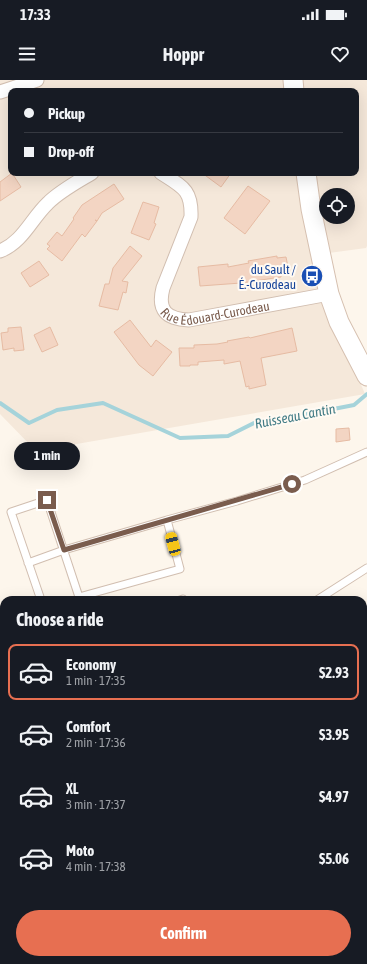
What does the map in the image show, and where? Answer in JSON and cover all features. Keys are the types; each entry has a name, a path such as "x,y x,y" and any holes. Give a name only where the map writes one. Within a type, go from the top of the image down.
{"street":[{"path":"12,88 37,80"},
{"path":"0,251 10,247 19,240 46,204 54,197 87,176"},
{"name":"Rue Édouard-Curodeau","path":"166,176 180,185 188,193 192,206 191,217 160,299 162,308 169,317 180,320 189,320 329,294"},
{"path":"306,176 311,209 329,294 339,322 367,376"}],"lane":[{"path":"28,563 64,550 305,480 367,452"},
{"path":"40,596 11,512 47,500 79,596"},
{"path":"83,596 180,569 167,520"},
{"path":"323,596 367,568"}],"shaded area":[{"path":"0,80 367,80 367,246 366,248 314,255 335,323 365,394 36,451 0,414"}],"building":[{"path":"8,176 14,176 21,187 0,201 0,182"},
{"path":"206,176 229,176 221,187"},
{"path":"114,184 124,199 102,213 85,237 82,234 62,261 47,249 50,246 47,244 57,232 62,236 82,205"},
{"path":"248,186 270,201 245,234 224,218"},
{"path":"143,202 159,207 154,223 156,224 149,240 131,233"},
{"path":"130,246 142,256 122,281 128,282 126,293 123,292 118,310 99,306 105,284 109,284 113,268"},
{"path":"277,256 277,258 286,257 289,272 281,274 281,277 241,283 200,286 198,267 228,264 228,267 249,263 248,261"},
{"path":"39,261 49,275 30,287 21,273"},
{"path":"130,320 151,347 156,340 172,352 153,376 139,365 114,332"},
{"path":"21,327 24,350 14,351 14,348 3,350 1,333 8,332 8,328"},
{"path":"50,327 58,345 42,352 34,335"},
{"path":"292,328 297,351 261,358 266,385 249,389 249,386 246,387 240,361 224,364 224,360 198,362 198,365 180,366 179,348 194,348 194,345 217,344"},
{"path":"349,428 350,440 336,442 336,429"}],"waterway":[{"name":"Ruisseau Cantin","path":"0,403 29,423 57,410 103,403 180,438 228,436 258,421 282,419 354,405 367,394"}],"place":[{"name":"du Sault / É.-Curodeau","path":"312,276"}],"route":[{"path":"47,500 64,550 292,484"}]}
